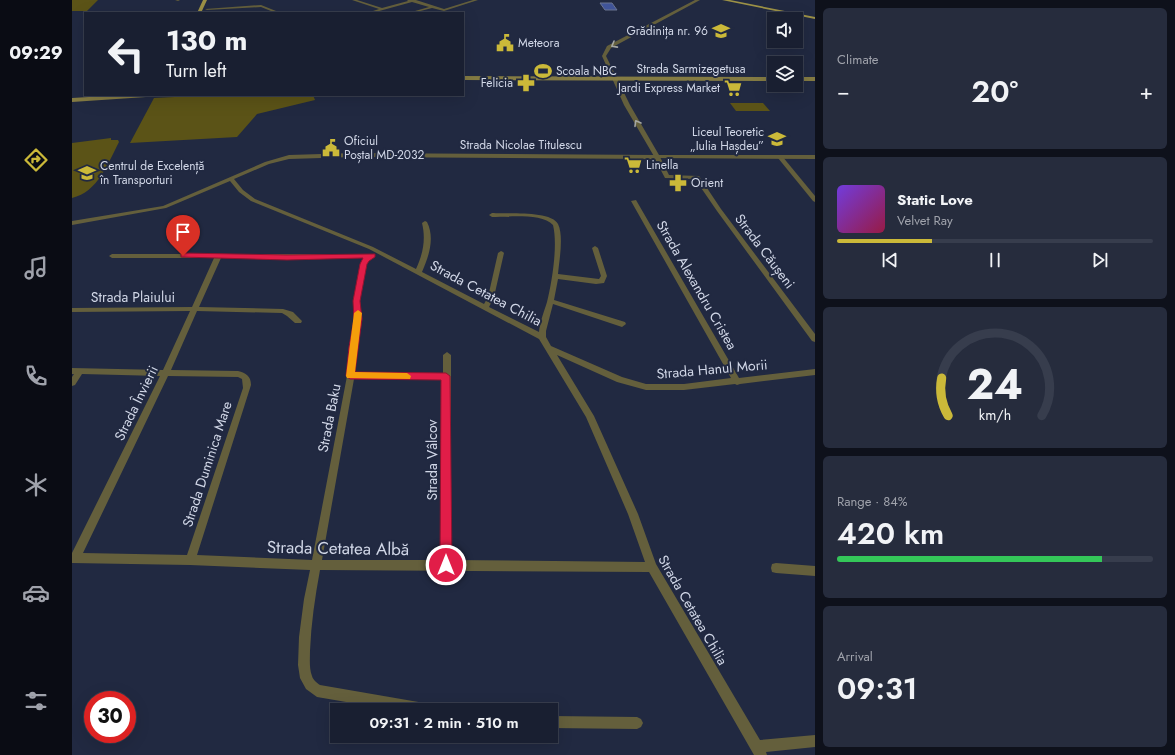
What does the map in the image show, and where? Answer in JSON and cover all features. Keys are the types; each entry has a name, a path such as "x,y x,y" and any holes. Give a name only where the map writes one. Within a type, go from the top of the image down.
{"main road":[{"path":"199,12 205,0"},
{"path":"724,0 815,18"},
{"name":"Strada Sarmizegetusa","path":"464,78 767,79"},
{"path":"803,79 815,79"},
{"path":"72,100 131,96"}],"street":[{"path":"354,0 385,12"},
{"path":"373,12 412,0 444,10 476,0"},
{"path":"657,157 627,105 604,56 606,50 698,0"},
{"path":"201,8 261,6 276,12"},
{"path":"414,12 431,7"},
{"path":"207,9 214,12"},
{"name":"Strada Nicolae Titulescu","path":"231,178 279,159 303,156 815,157"},
{"name":"Strada Căușeni","path":"657,157 667,177 697,177 719,210 815,339"},
{"path":"780,157 815,200"},
{"path":"72,223 164,207 231,178"},
{"name":"Strada Cetatea Chilia","path":"231,178 241,191 253,200 348,237 383,253 542,337 590,416 633,514 652,567 759,751"},
{"name":"Strada Alexandru Cristea","path":"634,201 737,382"},
{"path":"492,215 540,217 553,222 557,231 551,301 543,320 542,337"},
{"path":"418,272 427,247 428,232 425,223"},
{"path":"554,276 596,282 602,281 604,276 595,248"},
{"path":"112,256 298,258 373,255 383,253"},
{"path":"485,308 491,297 501,253"},
{"name":"Strada Baku","path":"373,255 366,260 364,264 356,301 358,319 350,376 316,565 310,590 305,637 304,665 306,678 310,685 318,691 386,703"},
{"name":"Strada Învierii","path":"74,558 166,372 218,257"},
{"path":"551,301 622,324"},
{"name":"Strada Plaiului","path":"72,310 195,309 283,311 290,314 298,321"},
{"name":"Strada Hanul Morii","path":"548,347 620,380 646,387 684,387 815,372"},
{"name":"Strada Vâlcov","path":"446,565 447,355"},
{"path":"72,383 76,371 166,372"},
{"name":"Strada Duminica Mare","path":"166,372 238,374 246,377 248,381 247,388 190,560"},
{"path":"350,376 446,376"},
{"name":"Strada Cetatea Albă","path":"74,558 190,560 316,565 652,567"},
{"path":"776,568 815,571"},
{"path":"558,722 636,723"},
{"path":"759,751 815,742"}],"shaded area":[{"path":"72,0 98,0 87,11 72,11"},
{"path":"195,96 313,96 315,100 257,114 237,137 130,143 154,98"},
{"path":"730,103 763,103 770,111 736,111"},
{"name":"Centrul de Excelență în Transporturi","path":"111,138 111,140 118,140 119,142 101,176 89,190 72,198 72,143"}],"building":[{"path":"600,3 612,3 617,10 605,10"}],"slow traffic":[{"path":"358,313 350,376 407,376"}],"place":[{"name":"Grădinița nr. 96","path":"721,31"},
{"name":"Meteora","path":"505,43"},
{"name":"Scoala NBC","path":"543,71"},
{"name":"Felicia","path":"526,83"},
{"name":"Jardi Express Market","path":"733,88"},
{"name":"Liceul Teoretic „Iulia Hașdeu”","path":"777,139"},
{"name":"Oficiul Poștal MD-2032","path":"331,148"},
{"name":"Linella","path":"633,165"},
{"name":"Centrul de Excelență în Transporturi","path":"87,173"},
{"name":"Orient","path":"678,183"}],"route":[{"path":"183,256 287,258 373,255 366,260 364,264 356,301 358,307 358,319 350,376 446,376 446,565"}]}
